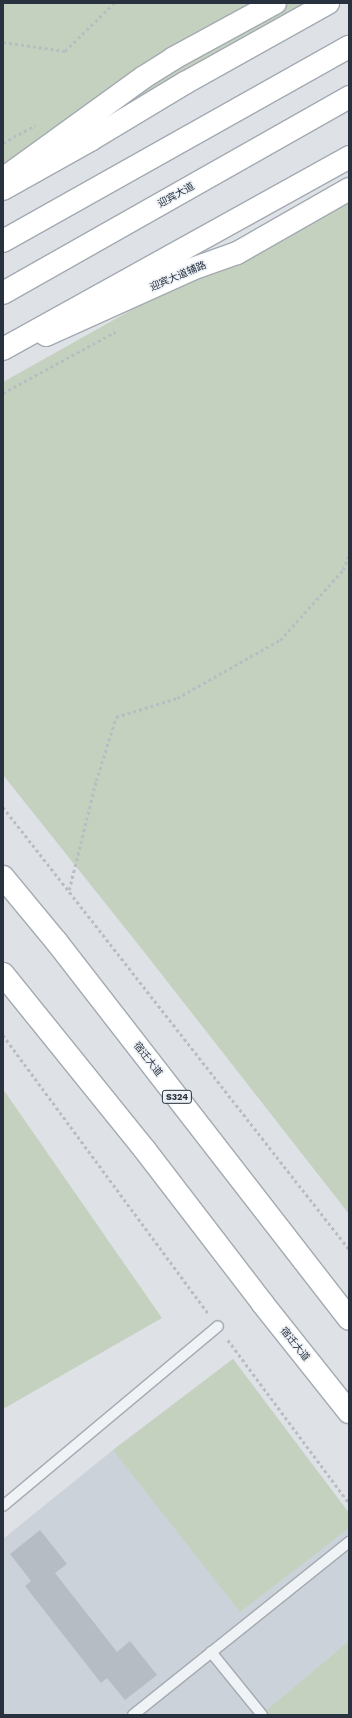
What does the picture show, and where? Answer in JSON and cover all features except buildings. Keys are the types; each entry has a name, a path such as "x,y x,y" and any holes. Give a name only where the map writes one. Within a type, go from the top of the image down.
{"main road":[{"path":"3,179 150,73 174,58 275,3"},
{"path":"3,189 92,139 185,83 328,3"},
{"path":"3,241 349,47"},
{"name":"迎宾大道","path":"3,292 349,97"},
{"path":"3,349 349,157"},
{"name":"迎宾大道辅路","path":"3,354 192,269 236,253 349,190"},
{"name":"宿迁大道","path":"3,877 65,953 349,1319"},
{"name":"宿迁大道","path":"3,974 145,1150 263,1304 349,1412"}],"lane":[{"path":"3,1506 218,1326"},
{"path":"133,1715 349,1542"},
{"path":"211,1652 262,1715"}],"path":[{"path":"3,42 65,51 114,3"},
{"path":"69,891 96,781 116,717 178,698 280,640 343,570 349,554"},
{"path":"3,808 349,1249"},
{"path":"3,1036 349,1503"}],"shaded area":[{"path":"233,1359 349,1513 349,1715 3,1715 3,1539 113,1450"}],"green space":[{"path":"3,3 320,3 3,180"},
{"path":"349,188 349,1214 141,948 3,775 3,382"},
{"path":"3,1089 162,1318 3,1409"},
{"path":"233,1359 349,1513 349,1528 240,1612 113,1450"},
{"path":"349,1641 349,1715 261,1715"}]}
